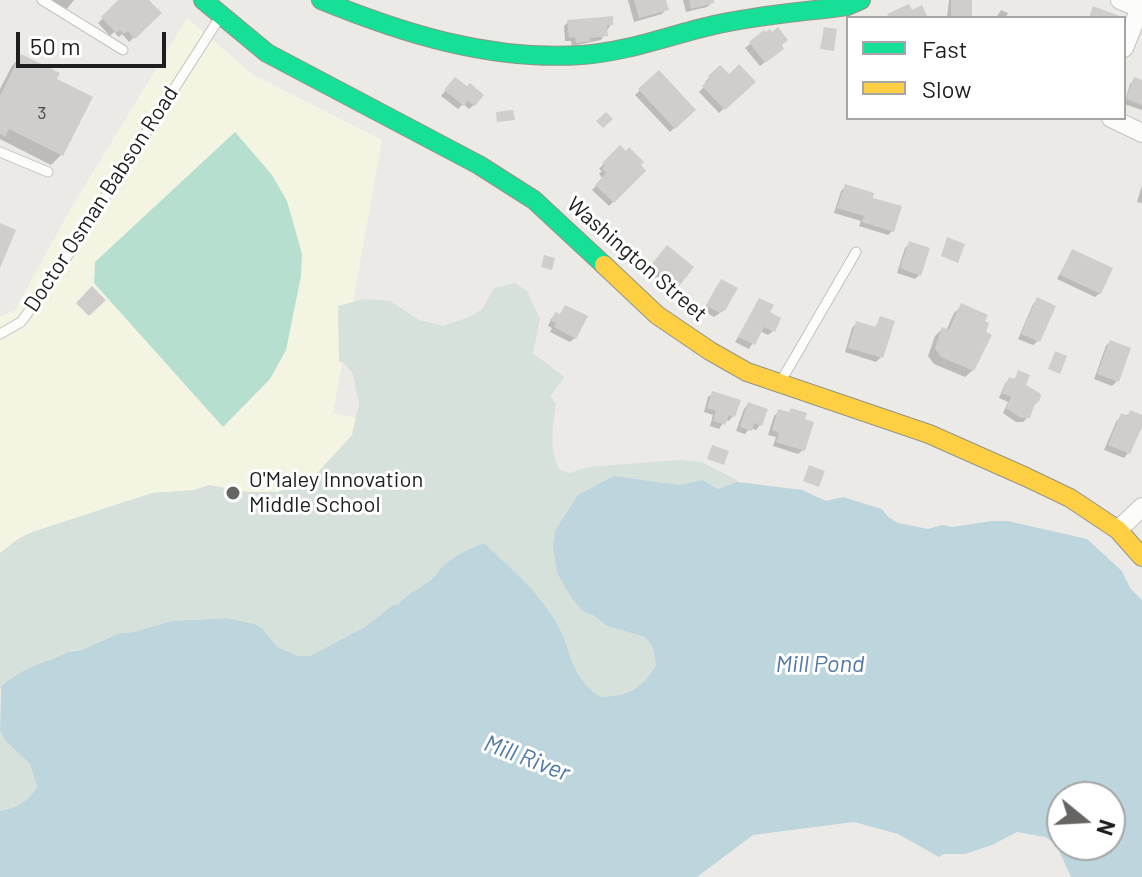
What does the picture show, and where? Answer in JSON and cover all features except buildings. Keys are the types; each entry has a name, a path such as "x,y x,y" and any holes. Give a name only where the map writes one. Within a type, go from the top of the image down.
{"main road":[{"name":"Washington Street","path":"203,0 267,53 479,165 534,200 657,315 684,336 747,372 929,434 1070,498 1118,530 1142,557"},
{"path":"321,0 456,46 528,55 583,55 725,22 847,6 861,0"}],"street":[{"path":"1120,0 1141,8 1126,43"},
{"path":"1115,120 1142,133"},
{"path":"1118,530 1142,507"}],"lane":[{"path":"42,0 123,50"},
{"name":"Doctor Osman Babson Road","path":"0,334 21,322 54,277 221,17"},
{"path":"0,152 48,172"},
{"path":"779,384 856,252"}],"shaded area":[{"name":"O'Maley Innovation Middle School","path":"187,18 252,74 382,140 333,413 476,443 0,877 0,317 15,310 70,210"},
{"path":"515,283 527,291 540,319 533,353 564,377 550,397 556,403 553,446 560,470 570,473 588,467 680,460 701,462 737,480 718,489 702,480 679,485 614,476 557,573 572,599 584,612 607,626 645,637 653,648 656,665 639,686 626,693 600,697 589,687 575,669 560,629 546,607 484,543 450,560 429,582 365,627 310,656 298,656 277,647 255,624 227,618 171,621 120,633 79,651 73,650 0,690 0,553 32,532 152,493 194,490 209,485 248,492 277,492 309,482 352,435 359,404 353,374 343,362 339,362 338,306 363,299 390,301 419,320 443,326 472,316 483,308 494,288"},
{"path":"0,731 30,764 37,787 21,804 0,811"}],"green space":[{"path":"235,132 272,175 287,201 302,254 301,276 286,350 270,379 223,427 94,283 95,262"}],"water":[{"name":"Mill Pond","path":"614,476 679,485 702,480 718,489 737,482 802,490 826,501 843,497 882,509 898,523 928,529 942,525 953,527 1008,521 1087,539 1122,571 1130,588 1142,600 1142,877 1071,877 1064,861 1126,861 1126,781 1046,781 1046,838 1017,832 965,854 944,854 939,857 898,834 854,822 753,835 697,877 0,877 0,811 21,804 37,787 30,764 0,731 1,687 33,667 120,633 171,621 227,618 255,624 277,647 298,656 310,656 365,627 429,582 450,560 484,543 546,607 560,629 575,669 589,687 600,697 633,690 656,665 653,648 645,637 607,626 584,612 572,599 557,573 553,546 555,531 578,495"}],"traffic: fast":[{"path":"203,0 267,53 479,165 534,200 604,265"},
{"path":"321,0 384,24 448,42 514,54 548,56 615,50 731,22 847,6 861,0"}],"traffic: slow":[{"path":"604,265 657,315 747,372 929,434 1026,477 1070,498 1118,530 1142,557"}],"place":[{"name":"O'Maley Innovation Middle School","path":"233,493"}],"water label":[{"name":"Mill River","path":"527,758"}]}
